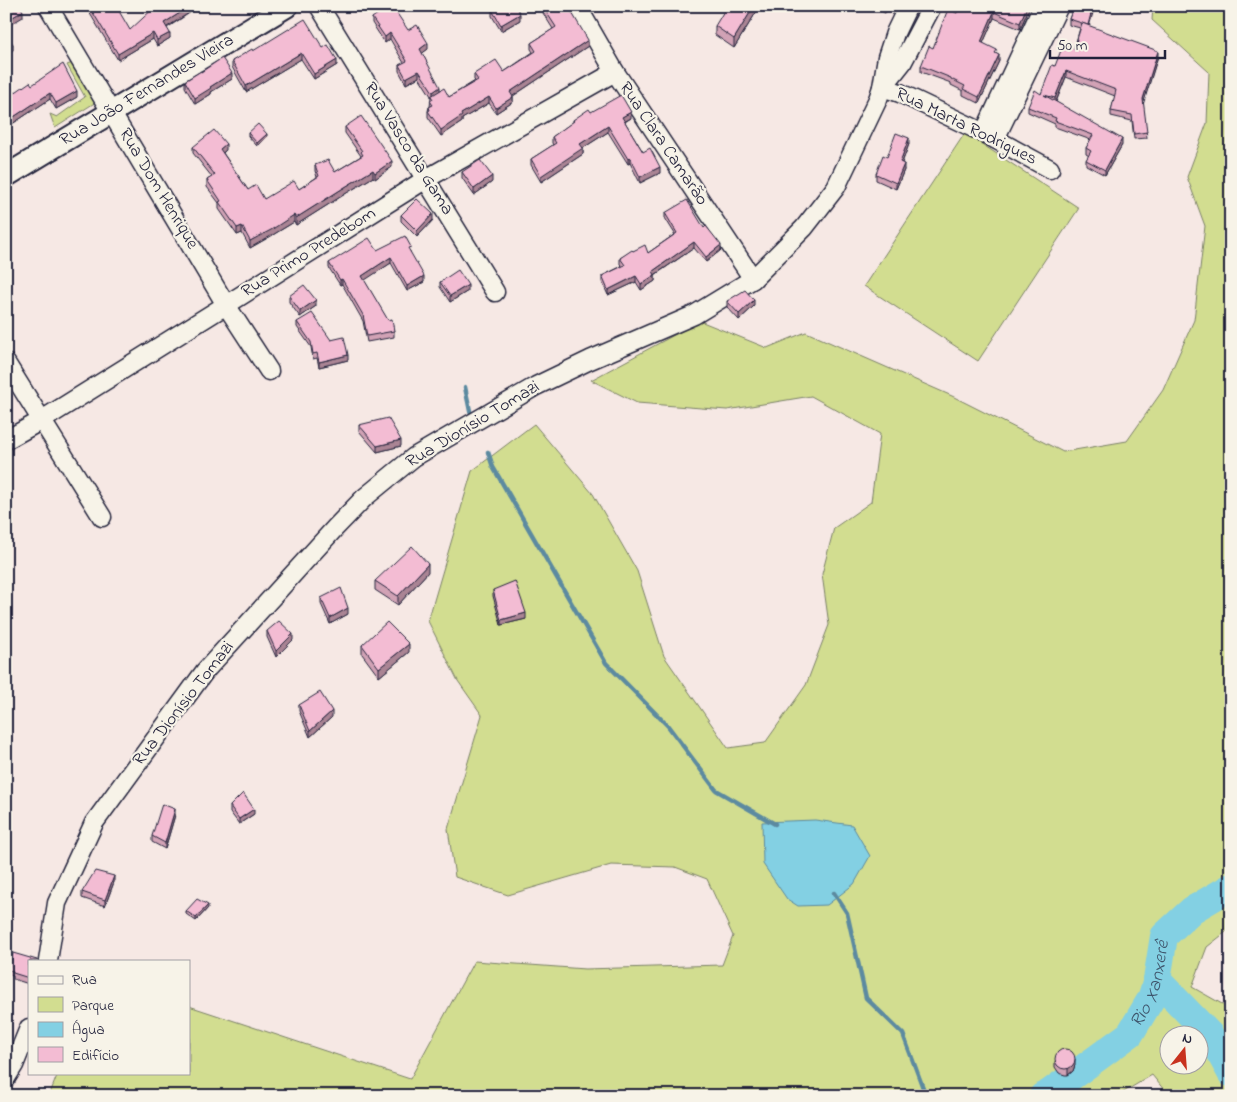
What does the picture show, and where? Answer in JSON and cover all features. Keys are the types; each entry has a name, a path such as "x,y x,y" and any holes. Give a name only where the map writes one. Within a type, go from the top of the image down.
{"street":[{"name":"Rua Dom Henrique","path":"48,6 226,305 269,371"},
{"name":"Rua João Fernandes Vieira","path":"6,176 287,6"},
{"name":"Rua Vasco da Gama","path":"320,6 495,292"},
{"name":"Rua Clara Camarão","path":"577,6 615,72 753,279"},
{"name":"Rua Dionísio Tomazi","path":"882,87 887,57 895,33 908,6"},
{"name":"Rua Dionísio Tomazi","path":"48,960 57,904 94,823 205,672 324,540 364,498 414,457 536,386 590,360 694,315 753,279 804,228 836,187 882,87 902,63 932,6"},
{"path":"990,136 1043,6"},
{"path":"990,136 1059,6"},
{"name":"Rua Primo Predebom","path":"6,440 42,420 426,179 615,72"},
{"name":"Rua Marta Rodrigues","path":"882,87 900,93 990,136 1050,169"},
{"path":"6,363 102,517"},
{"path":"6,1078 14,1065 28,1030"}],"green space":[{"path":"1153,6 1231,6 1231,928 1207,947 1192,987 1222,1004 1231,1014 1231,1096 1169,1096 1152,1075 1117,1096 49,1096 58,1074 190,1074 190,1006 410,1079 474,961 585,969 722,965 733,936 707,879 675,867 611,865 508,895 455,877 448,829 482,715 458,681 428,621 472,471 534,424 593,494 637,571 664,656 728,748 765,743 806,685 829,625 822,574 834,528 871,502 880,434 811,396 727,410 637,403 591,380 700,321 767,348 806,332 952,396 1063,452 1127,441 1163,390 1194,320 1205,226 1187,177 1207,123 1209,72 1152,20"},
{"path":"72,63 96,102 55,128 50,114 57,117 85,97 67,65"},
{"path":"965,133 1079,208 978,361 864,286"}],"water":[{"path":"815,820 852,825 870,856 854,884 827,905 798,906 787,899 763,864 762,822"}],"building":[{"path":"6,6 20,6 23,11 6,21"},
{"path":"89,6 116,6 130,30 156,6 191,6 164,23 170,33 157,40 153,33 118,54"},
{"path":"389,6 392,6 408,30 417,25 428,43 420,49 440,87 433,92 419,71 406,78 399,65 407,61 390,33 385,37 372,18"},
{"path":"499,6 516,6 520,14 501,25 492,10"},
{"path":"568,6 588,40 510,92 513,97 496,108 489,97 461,114 462,116 441,130 428,111 430,110 429,107 433,105 430,101 433,99 431,96 444,88 449,97 478,80 474,74 496,60 504,72 536,51 531,43 556,27 543,7"},
{"path":"727,6 754,6 734,39 715,26"},
{"path":"959,6 1027,6 1020,23 994,12 981,42 997,50 995,53 999,55 979,97 963,89 965,86 951,78 921,66 929,46 933,48 948,9 957,13"},
{"path":"1074,6 1093,6 1088,25 1069,19"},
{"path":"305,19 323,48 328,45 337,60 314,74 301,53 246,86 232,61 252,49 253,51"},
{"path":"1082,23 1158,51 1143,99 1147,132 1134,134 1132,115 1111,111 1116,90 1066,71 1055,98 1044,95 1122,139 1105,170 1086,160 1091,151 1086,148 1093,135 1055,121 1056,118 1028,107 1035,90 1041,94 1052,65 1055,66 1063,45 1074,49"},
{"path":"6,34 13,44 6,49"},
{"path":"222,58 232,73 195,98 185,81"},
{"path":"63,64 77,91 56,103 50,93 6,122 6,97 30,82 32,85"},
{"path":"621,95 631,112 622,117 643,152 650,148 660,167 640,177 630,157 628,159 608,126 580,144 583,148 541,176 531,159 556,143 552,137 589,109 591,112"},
{"path":"361,116 392,161 375,173 373,170 296,218 294,215 250,241 242,226 237,228 219,202 221,201 207,180 215,175 193,147 214,130 226,144 220,149 248,190 256,185 264,199 294,181 299,189 319,176 315,165 328,160 335,172 363,155 345,127"},
{"path":"258,124 267,134 257,143 248,133"},
{"path":"896,133 909,138 900,162 904,164 896,183 876,174 883,155 887,157"},
{"path":"480,160 492,176 474,189 462,172"},
{"path":"417,199 433,214 417,231 401,215"},
{"path":"687,200 704,228 706,226 721,245 706,257 694,242 653,271 655,275 641,284 636,276 608,290 602,276 625,265 620,258 632,250 645,245 648,253 677,233 665,213"},
{"path":"405,236 411,247 408,248 424,276 407,286 391,257 362,276 388,320 392,319 394,331 367,336 363,315 342,279 340,280 329,263 369,238 377,250"},
{"path":"458,270 468,285 450,296 440,282"},
{"path":"304,285 316,300 300,311 289,296"},
{"path":"745,290 754,300 739,314 727,301"},
{"path":"312,313 331,340 344,337 348,355 319,362 317,353 313,354 311,342 297,322"},
{"path":"388,418 401,440 377,446 359,425"},
{"path":"412,546 428,564 398,596 375,581"},
{"path":"515,581 526,613 501,620 493,590"},
{"path":"341,588 348,608 330,618 321,598"},
{"path":"279,621 293,634 276,651 267,631"},
{"path":"387,622 409,644 379,668 362,645"},
{"path":"320,692 332,711 310,731 299,705"},
{"path":"243,793 254,809 239,819 230,806"},
{"path":"162,804 175,809 165,843 152,836"},
{"path":"95,871 114,876 105,900 82,892"},
{"path":"197,899 208,905 196,918 186,911"},
{"path":"13,953 37,960 28,960 28,978 8,970"},
{"path":"1065,1049 1072,1052 1075,1059 1072,1066 1065,1069 1058,1066 1055,1059 1058,1052"}],"waterway":[{"path":"465,387 470,411"},
{"path":"488,452 493,467 606,663 668,726 716,790 775,824"},
{"name":"Rio Xanxerê","path":"1043,1096 1130,1034 1151,999 1157,980 1164,936 1192,910 1231,887"},
{"path":"834,893 847,913 866,998 903,1034 926,1096"},
{"path":"1157,980 1210,1035 1231,1073"}]}
